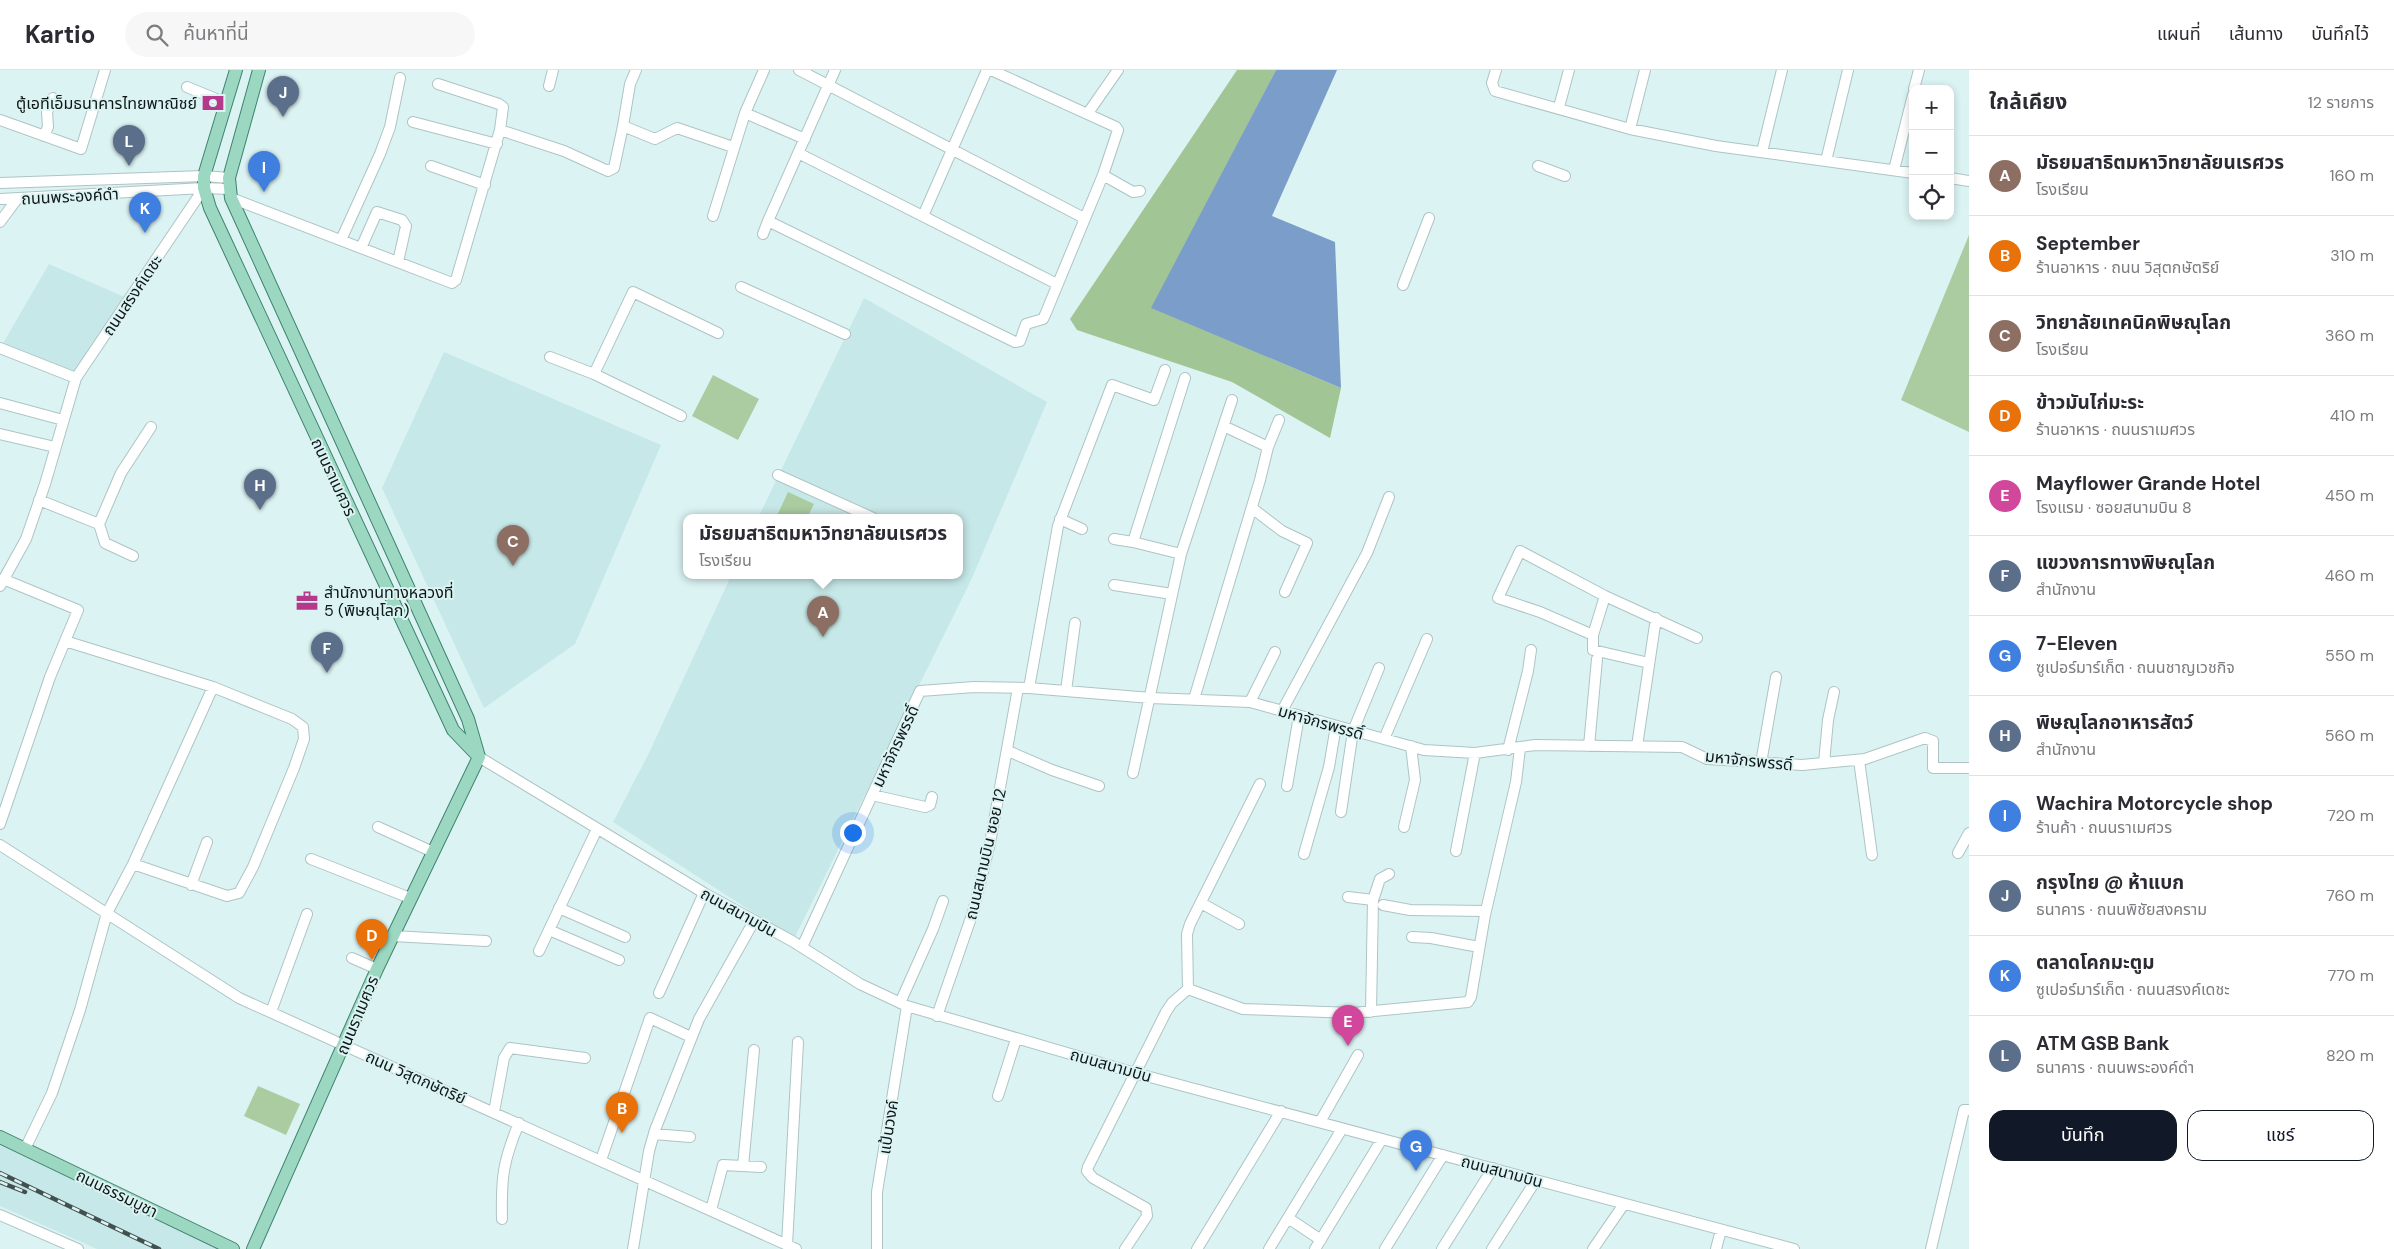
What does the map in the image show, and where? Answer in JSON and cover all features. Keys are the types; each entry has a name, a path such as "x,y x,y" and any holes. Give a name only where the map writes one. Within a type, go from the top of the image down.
{"main road":[{"path":"204,182 236,70"},
{"path":"230,188 259,70"},
{"name":"ถนนราเมศวร","path":"204,182 210,208 240,275 453,730 479,757"},
{"name":"ถนนราเมศวร","path":"230,188 262,265 468,719 479,757 392,936 254,1249"},
{"path":"240,275 262,265"},
{"path":"392,602 412,592"},
{"name":"ถนนธรรมบูชา","path":"0,1137 234,1249"}],"street":[{"path":"0,120 81,149 105,70"},
{"path":"549,86 553,70"},
{"path":"500,130 564,151 608,171 614,168 630,84 636,70"},
{"path":"713,216 733,147 764,70"},
{"path":"800,70 1084,218"},
{"path":"763,234 800,154 835,70"},
{"path":"768,221 1015,342 1022,339 1029,322 1043,319 1103,175 1118,130 1116,127 989,70 923,216"},
{"path":"1088,114 1118,70"},
{"path":"1496,70 1492,83 1495,91 1559,107 1630,129 1716,146 1909,172"},
{"path":"1559,107 1569,70"},
{"path":"1630,129 1645,70"},
{"path":"1762,152 1782,70"},
{"path":"1826,161 1848,70"},
{"path":"1915,85 1919,70"},
{"path":"341,240 390,127 400,78"},
{"path":"430,166 485,185 497,144 503,107 500,104 438,84"},
{"path":"186,87 226,103"},
{"path":"44,136 48,127 47,112 53,98"},
{"path":"1894,170 1909,111"},
{"path":"746,112 805,139"},
{"path":"413,122 497,144"},
{"path":"623,126 655,139 677,128 733,147"},
{"path":"800,154 1057,284"},
{"path":"1538,166 1565,176"},
{"path":"1103,175 1133,192 1140,191"},
{"path":"1954,179 1969,181"},
{"name":"ถนนพระองค์ดำ","path":"0,199 204,182"},
{"name":"ถนนพระองค์ดำ","path":"0,183 204,182 230,188 341,240 452,283 456,280 485,185"},
{"name":"ถนนสรงค์เดชะ","path":"2,583 26,539 76,378 204,182"},
{"path":"0,222 17,199"},
{"path":"361,248 374,215 378,212 402,220 406,226 398,262"},
{"path":"1403,285 1429,218"},
{"path":"741,287 845,334"},
{"path":"594,374 633,292 718,333"},
{"path":"1,351 76,378"},
{"path":"550,357 594,374 682,416"},
{"path":"1029,688 1060,520 1112,385 1154,400 1165,370"},
{"path":"1133,542 1185,378"},
{"path":"1133,773 1151,698 1181,554 1232,400"},
{"path":"0,403 63,420"},
{"path":"1194,699 1252,508 1268,446 1279,420"},
{"path":"133,556 105,544 99,524 121,473 151,427"},
{"path":"1230,429 1268,446"},
{"path":"0,434 55,448"},
{"path":"778,475 864,514"},
{"path":"1282,711 1363,562 1389,497"},
{"path":"39,500 99,524"},
{"path":"1252,508 1282,531 1307,544 1285,592"},
{"path":"1060,520 1082,529"},
{"path":"1114,539 1181,554"},
{"path":"1593,635 1540,612 1498,598 1520,551 1605,596 1697,638"},
{"path":"0,824 50,677 78,610 2,583"},
{"path":"1114,586 1172,594"},
{"path":"1605,596 1593,635 1593,650 1648,663"},
{"path":"1637,746 1656,618"},
{"path":"1066,691 1075,623"},
{"path":"1384,739 1427,638"},
{"path":"65,641 212,687 292,719 303,727 304,739 253,867 239,893 227,896 133,864"},
{"path":"1508,750 1528,671 1531,650"},
{"path":"1250,702 1275,652"},
{"path":"1589,746 1598,659"},
{"path":"1341,812 1353,731 1379,668"},
{"path":"1762,763 1776,677"},
{"path":"25,1149 55,1084 80,1010 107,913 133,864 212,687"},
{"name":"มหาจักรพรรดิ์","path":"802,948 920,691 974,687 1029,688 1151,698 1250,702 1424,750 1475,753 1536,745 1682,747 1707,758 1802,765 1859,760 1925,738 1934,741 1933,768 1969,768"},
{"name":"ถนนสนามบิน ซอย 12","path":"937,1016 972,912 990,843 1018,688"},
{"path":"1824,763 1828,720 1834,692"},
{"path":"1287,786 1299,716"},
{"path":"1304,854 1325,786 1336,726"},
{"path":"1404,827 1415,780 1411,746"},
{"path":"1188,989 1243,1009 1370,1012 1468,1002 1471,997 1486,911 1516,782 1520,748"},
{"path":"1008,751 1052,770 1099,786"},
{"path":"1456,851 1475,753"},
{"name":"ถนนสนามบิน","path":"479,757 704,894 802,948 860,984 904,1004 937,1016 1135,1073 1281,1110 1342,1129 1794,1249"},
{"path":"1859,760 1872,855"},
{"path":"1125,1249 1147,1216 1146,1208 1093,1178 1087,1172 1091,1159 1166,1012 1172,1003 1188,989 1187,934 1190,924 1260,784"},
{"path":"872,795 925,806 930,805 932,797"},
{"path":"378,827 433,852"},
{"path":"539,951 597,829"},
{"path":"1958,853 1969,833"},
{"path":"191,884 207,842"},
{"name":"ถนน วิสุตกษัตริย์","path":"0,844 239,998 711,1210 775,1244 792,1247"},
{"path":"311,859 410,898"},
{"path":"1370,1012 1373,900 1380,879 1390,874"},
{"path":"659,993 704,894"},
{"path":"1348,897 1373,900"},
{"name":"แป้นวงค์","path":"877,1249 877,1192 904,1004 943,901"},
{"path":"1201,903 1239,924"},
{"path":"1383,905 1410,910 1486,911"},
{"path":"559,908 625,937"},
{"path":"271,1012 307,914"},
{"path":"633,1249 654,1134 691,1037 707,1001 754,921"},
{"path":"549,930 619,960"},
{"path":"392,936 486,941"},
{"path":"1412,937 1431,938 1479,947"},
{"path":"352,958 378,968"},
{"path":"601,1160 650,1018 691,1037"},
{"path":"998,1096 1016,1038"},
{"path":"792,1247 798,1042"},
{"path":"494,1112 504,1058 510,1048 585,1058"},
{"path":"743,1166 754,1050"},
{"path":"1320,1122 1358,1055"},
{"path":"1198,1249 1281,1110"},
{"path":"1932,1249 1964,1110 1969,1110"},
{"path":"502,1218 502,1172 508,1149 519,1123"},
{"path":"1269,1249 1342,1129"},
{"path":"654,1134 690,1137"},
{"path":"1288,1218 1318,1244 1382,1139"},
{"path":"1385,1249 1443,1155"},
{"path":"711,1210 722,1166 761,1167"},
{"path":"1442,1249 1492,1168"},
{"path":"1492,1249 1536,1180"},
{"path":"1593,1249 1624,1204"},
{"path":"0,1215 78,1249"},
{"path":"1716,1249 1722,1230"}],"shaded area":[{"path":"49,264 127,298 75,375 2,345"},
{"path":"864,298 1047,402 972,578 794,939 613,822 648,755 730,579 963,579 963,514 760,514"},
{"path":"444,352 661,445 575,644 484,708 382,488"},
{"path":"0,1144 218,1249 97,1249 0,1206"}],"green space":[{"path":"1237,70 1276,70 1152,308 1341,388 1330,438 1232,382 1077,330 1070,319"},
{"path":"1969,235 1969,432 1901,400"},
{"path":"713,375 759,399 738,440 692,416"},
{"path":"788,492 814,504 809,514 778,514"},
{"path":"258,1086 300,1104 286,1135 244,1116"}],"water":[{"path":"1276,70 1337,70 1272,216 1335,242 1341,388 1151,308"}],"railway":[{"path":"0,1173 159,1249"},
{"path":"0,1182 25,1192"}],"place":[{"name":"ตู้เอทีเอ็มธนาคารไทยพาณิชย์","path":"213,103"},
{"name":"กรุงไทย @ ห้าแบก","path":"283,117"},
{"name":"ATM GSB Bank","path":"129,166"},
{"name":"Wachira Motorcycle shop","path":"264,192"},
{"name":"ตลาดโคกมะตูม","path":"145,233"},
{"name":"พิษณุโลกอาหารสัตว์","path":"260,510"},
{"name":"วิทยาลัยเทคนิคพิษณุโลก","path":"513,566"},
{"name":"สำนักงานทางหลวงที่ 5 (พิษณุโลก)","path":"307,601"},
{"name":"มัธยมสาธิตมหาวิทยาลัยนเรศวร","path":"823,637"},
{"name":"แขวงการทางพิษณุโลก","path":"327,673"},
{"name":"ข้าวมันไก่มะระ","path":"372,960"},
{"name":"Mayflower Grande Hotel","path":"1348,1046"},
{"name":"September","path":"622,1133"},
{"name":"7-Eleven","path":"1416,1171"}]}
